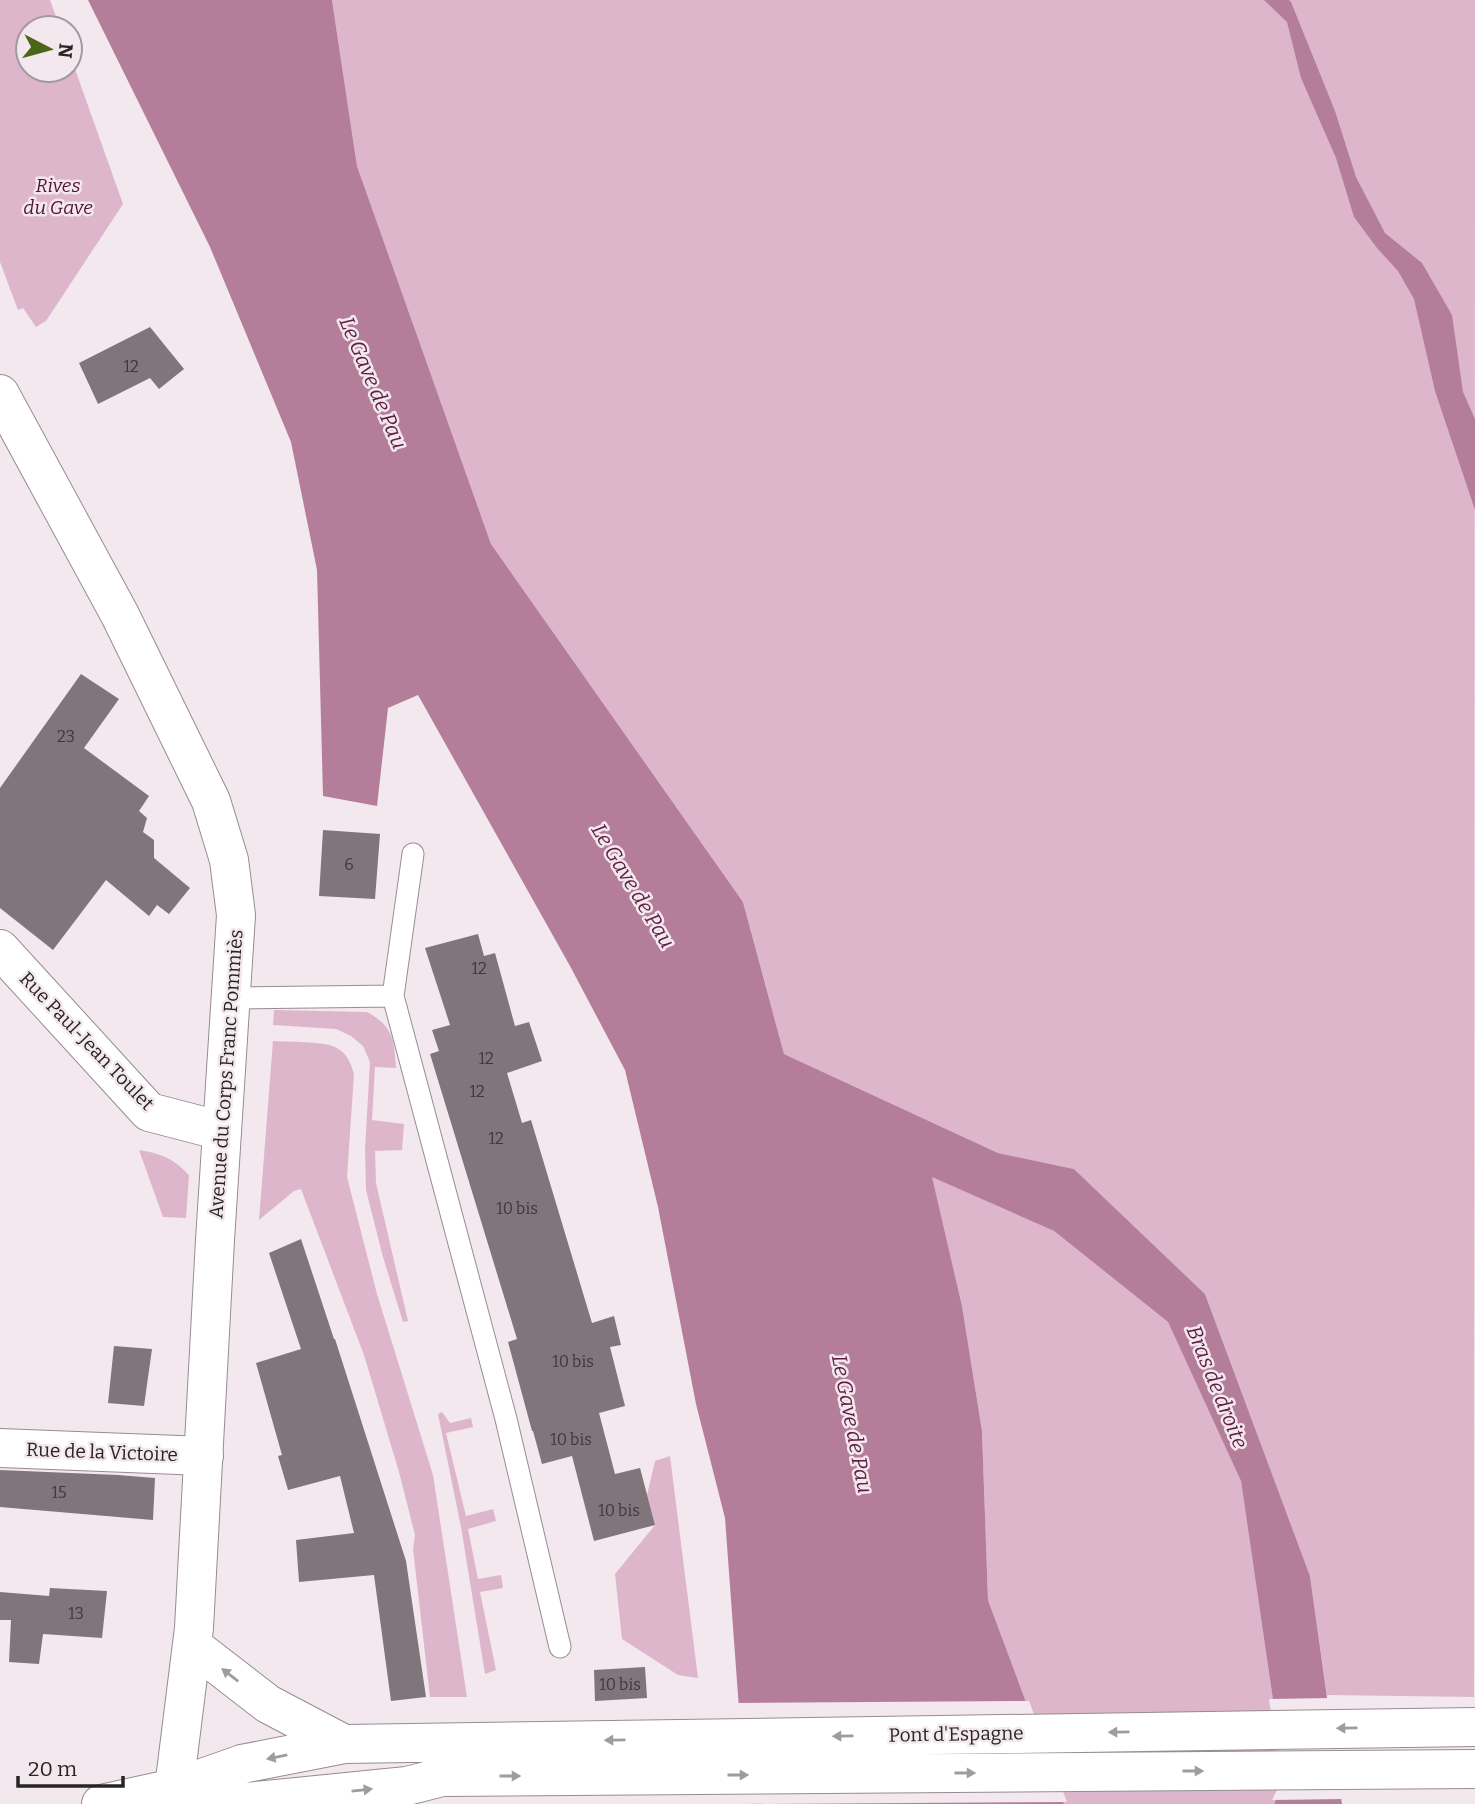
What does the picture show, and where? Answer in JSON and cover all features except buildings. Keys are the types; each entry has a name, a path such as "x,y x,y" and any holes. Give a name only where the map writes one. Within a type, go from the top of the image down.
{"main road":[{"name":"Avenue du Corps Franc Pommiès","path":"0,370 5,402 120,615 211,801 229,860 236,915 193,1646 170,1799"},
{"name":"Rue Paul-Jean Toulet","path":"0,948 149,1112 222,1131"},
{"name":"Rue de la Victoire","path":"0,1448 204,1456"},
{"path":"193,1646 268,1704 344,1744 440,1760"},
{"name":"Pont d'Espagne","path":"440,1760 1475,1727"},
{"path":"170,1799 242,1764 344,1744"},
{"path":"101,1804 170,1799 246,1802 407,1786 440,1760"},
{"name":"Pont d'Espagne","path":"440,1760 1475,1769"}],"lane":[{"path":"413,854 393,996 506,1419 561,1647"},
{"path":"230,998 393,996"}],"green space":[{"name":"Rives du Gave","path":"0,0 50,0 55,14 14,14 14,84 80,84 123,204 46,321 36,327 23,308 18,310 0,262"},
{"path":"332,0 1475,0 1474,1697 1327,1695 1310,1576 1205,1294 1074,1169 998,1153 784,1054 743,902 491,544 357,166"},
{"path":"274,1010 367,1012 383,1023 391,1035 396,1068 375,1067 372,1120 404,1124 402,1150 375,1151 376,1183 408,1321 403,1322 366,1190 365,1149 370,1062 363,1046 351,1036 336,1029 273,1025"},
{"path":"273,1041 335,1047 348,1058 354,1074 347,1177 377,1294 433,1475 467,1697 430,1697 413,1549 415,1535 364,1355 301,1189 294,1191 259,1220"},
{"path":"139,1150 167,1158 189,1175 186,1218 163,1217"},
{"path":"931,1176 1054,1231 1168,1322 1241,1480 1285,1782 1274,1804 1064,1804 988,1600 982,1431 962,1306"},
{"path":"442,1412 450,1423 471,1418 473,1427 446,1433 466,1516 493,1509 496,1521 468,1529 478,1579 501,1575 503,1588 480,1592 496,1670 485,1674 461,1527 438,1414"},
{"path":"670,1456 698,1678 678,1675 622,1639 615,1574 655,1525 647,1495 655,1461"}],"water":[{"path":"88,0 332,0 357,166 491,544 743,902 784,1054 998,1153 1074,1169 1205,1294 1310,1576 1342,1804 1274,1804 1285,1782 1241,1481 1168,1322 1054,1231 932,1177 962,1306 982,1431 988,1600 1064,1804 746,1804 725,1518 696,1404 658,1207 625,1070 570,966 418,695 388,708 377,806 323,796 317,570 291,442 210,247"},
{"path":"1264,0 1291,2 1335,111 1356,177 1385,233 1422,263 1452,315 1463,392 1475,419 1475,510 1435,391 1414,299 1398,271 1354,217 1336,158 1301,78 1287,22"}],"pier":[{"path":"1331,1698 1345,1799 1272,1800 1281,1782 1269,1699"},
{"path":"1029,1701 1067,1802 743,1804 735,1703"}],"water label":[{"name":"Le Gave de Pau","path":"373,383"},
{"name":"Le Gave de Pau","path":"633,886"},
{"name":"Bras de droite","path":"1217,1387"},
{"name":"Le Gave de Pau","path":"852,1424"}]}
